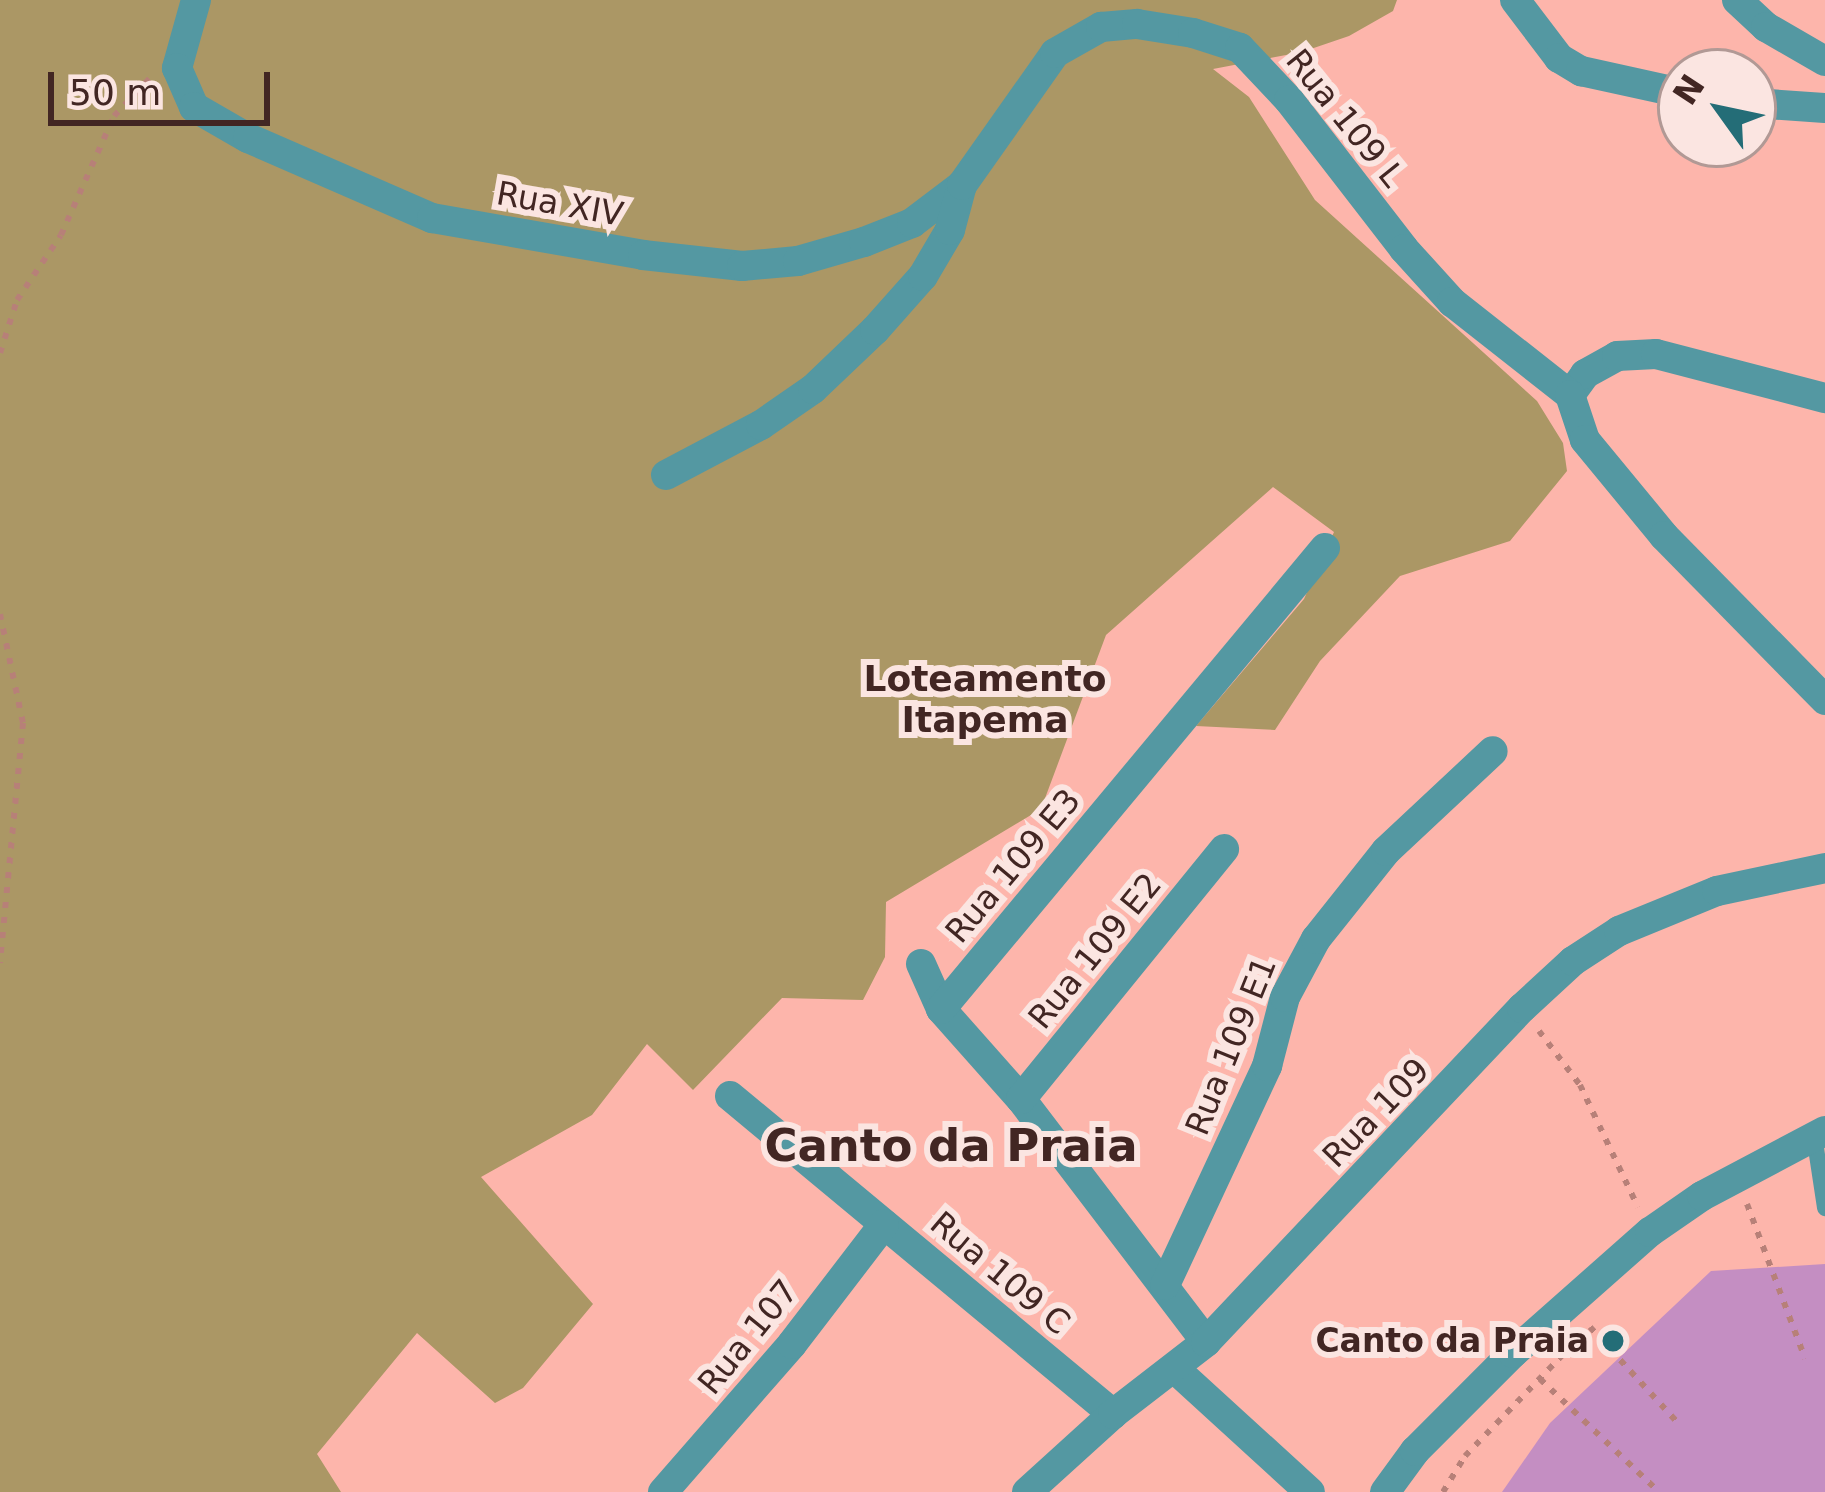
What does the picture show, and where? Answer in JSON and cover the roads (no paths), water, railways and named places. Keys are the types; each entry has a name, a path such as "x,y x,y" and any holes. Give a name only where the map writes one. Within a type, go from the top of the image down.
{"street":[{"name":"Rua XIV","path":"196,0 177,68 184,91 204,116 432,218 643,255 742,266 799,261 912,223 962,184"},
{"path":"1515,0 1547,45 1581,71 1657,88"},
{"path":"1737,0 1766,27 1825,61"},
{"name":"Rua 109 L","path":"666,475 813,389 875,330 923,276 950,230 962,184 1055,53 1101,27 1137,24 1240,48 1289,100 1404,249 1452,302 1570,394 1585,440 1664,536 1825,700"},
{"path":"1777,105 1825,108"},
{"path":"1570,394 1585,374 1617,356 1656,354 1825,398"},
{"name":"Rua 109 E3","path":"941,1009 1325,548"},
{"name":"Rua 109 E1","path":"1165,1286 1267,1066 1285,997 1316,939 1387,851 1493,751"},
{"name":"Rua 109 E2","path":"1022,1099 1224,849"},
{"name":"Rua 109","path":"1027,1492 1113,1414 1206,1342 1522,1008 1573,961 1619,931 1717,892 1825,868"},
{"path":"921,964 941,1009 1022,1099 1206,1342"},
{"name":"Rua 109 C","path":"730,1096 1113,1414"},
{"path":"1385,1492 1415,1451 1513,1353 1650,1232 1702,1196 1820,1133"},
{"name":"Rua 107","path":"663,1492 792,1344 884,1224"},
{"path":"1174,1368 1310,1492"}],"lane":[{"path":"1820,1133 1825,1208"}],"place":[{"name":"Canto da Praia","path":"1613,1341"}],"district":[{"name":"Loteamento Itapema","path":"985,698"},
{"name":"Canto da Praia","path":"951,1146"}]}
